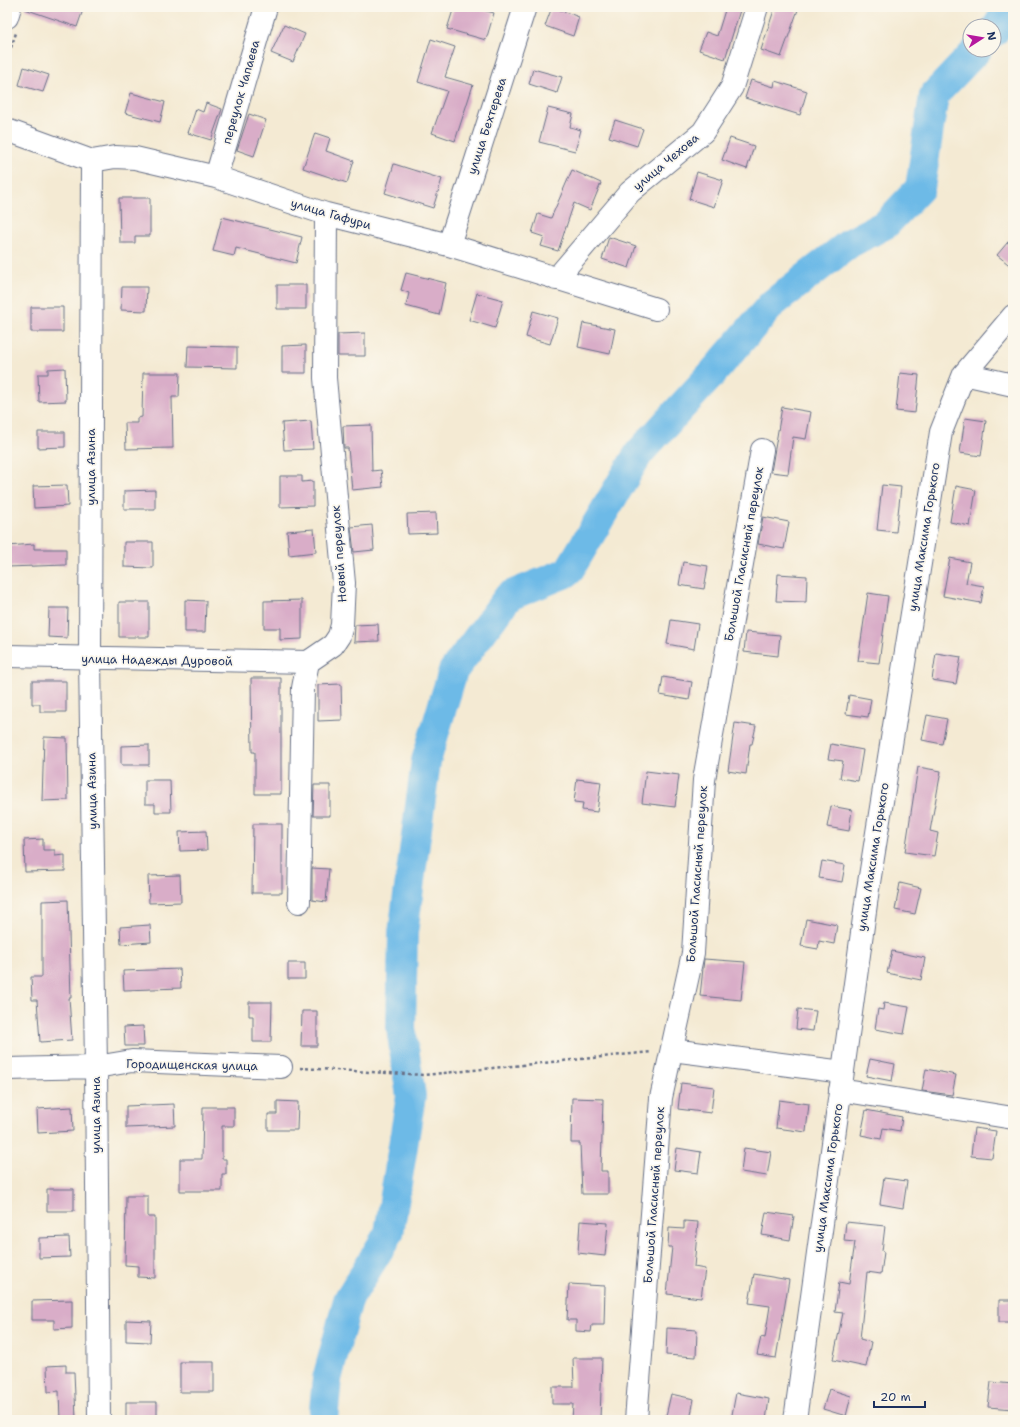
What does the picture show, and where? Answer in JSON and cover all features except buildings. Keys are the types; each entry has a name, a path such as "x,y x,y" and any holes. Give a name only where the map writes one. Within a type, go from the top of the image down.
{"street":[{"path":"7,17 10,7"},
{"name":"переулок Чапаева","path":"216,177 266,7"},
{"name":"улица Бехтерева","path":"449,245 525,7"},
{"name":"улица Чехова","path":"556,279 630,192 703,132 732,87 757,7"},
{"path":"7,130 92,162"},
{"name":"улица Гафури","path":"92,162 115,157 135,158 216,177 326,214 449,245 656,309"},
{"name":"улица Азина","path":"92,162 90,658 99,1420"},
{"name":"Новый переулок","path":"308,662 333,645 339,636 342,625 343,590 325,378 326,214"},
{"name":"улица Максима Горького","path":"795,1420 868,889 941,432 964,374 1013,316"},
{"path":"964,374 1013,385"},
{"name":"Большой Гласисный переулок","path":"636,1420 661,1098 693,953 704,780 762,450"},
{"name":"улица Надежды Дуровой","path":"7,656 308,662"},
{"path":"299,902 303,688 308,662"},
{"path":"672,1050 841,1081 1013,1118"},
{"name":"Городищенская улица","path":"7,1069 96,1067 132,1061 281,1067"}],"path":[{"path":"281,1067 424,1075 672,1050"}],"waterway":[{"path":"1002,19 1009,7"},
{"path":"323,1420 327,1379 348,1300 389,1233 411,1096 401,1028 403,933 426,761 453,671 509,596 568,572 639,453 710,376 772,304 850,243 886,224 920,188 934,95 969,58"}]}
